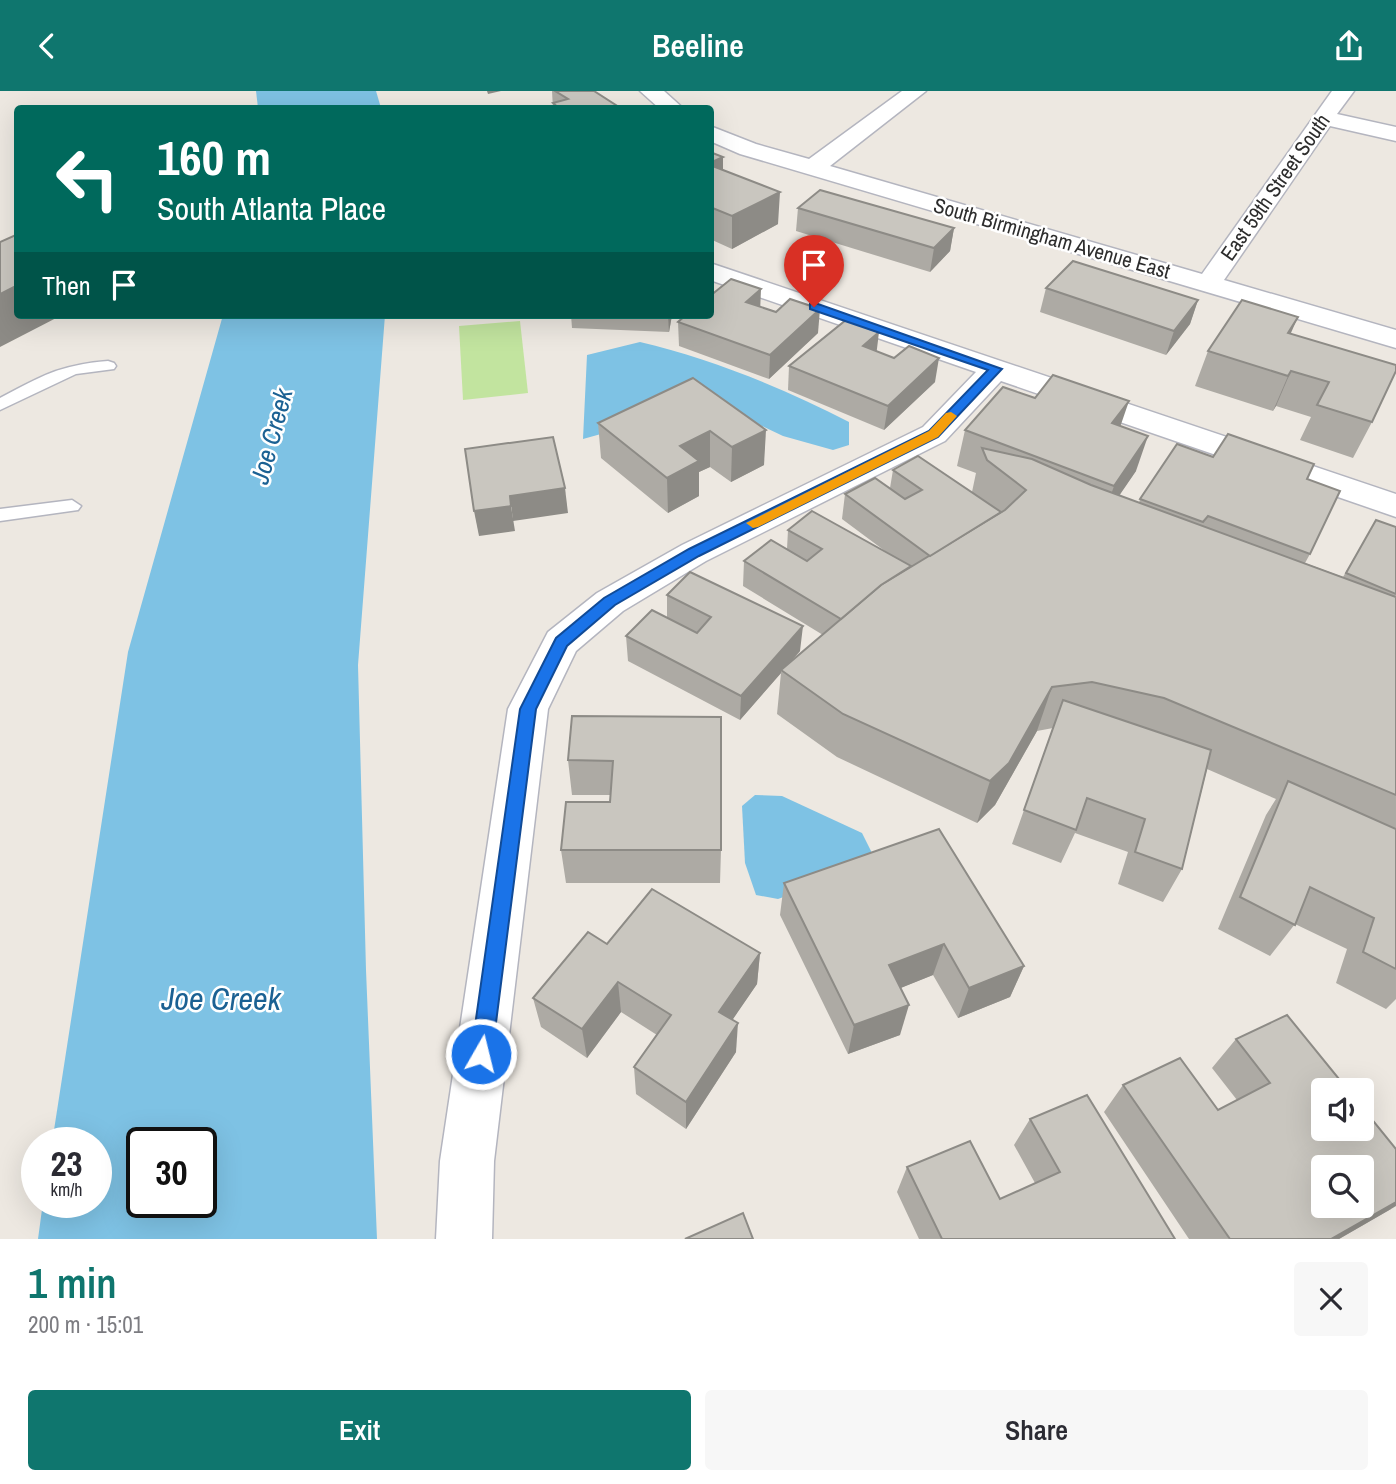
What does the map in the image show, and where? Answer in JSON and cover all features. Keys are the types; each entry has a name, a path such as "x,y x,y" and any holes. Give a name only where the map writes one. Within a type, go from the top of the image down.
{"street":[{"path":"651,91 669,105"},
{"path":"812,168 915,91"},
{"name":"East 59th Street South","path":"1208,284 1343,91"},
{"path":"1324,118 1396,134"},
{"name":"South Birmingham Avenue East","path":"714,135 748,149 1396,339"},
{"path":"714,272 1396,506"},
{"path":"464,1239 467,1161 528,709 561,642 610,601 694,553 934,434 996,369"}],"lane":[{"path":"0,405 52,377 74,369 108,366"},
{"path":"0,515 72,506"}],"green space":[{"path":"520,321 528,393 463,400 459,326"}],"water":[{"path":"256,91 376,91 380,105 258,105"},
{"name":"Joe Creek","path":"222,319 385,319 358,665 377,1239 38,1239 41,1218 112,1218 112,1127 54,1127 128,652"},
{"path":"640,342 720,366 825,410 849,422 849,445 833,450 783,436 747,419 626,427 583,439 587,355"},
{"path":"755,795 782,796 862,833 877,863 778,899 756,895 745,863 742,806"}],"building":[{"path":"555,91 594,91 616,105 553,103 568,99"},
{"path":"714,154 723,157 714,161"},
{"path":"714,167 780,192 732,216 714,209"},
{"path":"820,190 954,228 934,248 798,208"},
{"path":"14,236 14,287 0,294 0,242"},
{"path":"1073,261 1198,300 1174,331 1046,288"},
{"path":"731,279 761,289 746,302 776,312 790,299 820,309 770,355 678,322 681,319 714,319 714,293"},
{"path":"1242,300 1298,317 1288,333 1396,365 1396,371 1372,422 1317,405 1329,382 1291,371 1288,376 1208,351"},
{"path":"846,320 879,332 863,346 894,358 909,346 939,358 888,406 789,366"},
{"path":"1053,375 1129,401 1112,423 1148,436 1114,486 965,430 1003,387 1035,398"},
{"path":"693,378 766,430 732,447 710,431 680,446 699,461 667,478 598,423"},
{"path":"1228,434 1314,464 1307,479 1340,491 1310,554 1208,516 1203,522 1140,499 1177,444 1213,457"},
{"path":"553,437 565,488 510,496 511,506 474,511 465,449"},
{"path":"982,448 1032,459 1091,485 1396,597 1396,795 1164,698 1092,682 1052,687 1009,763 990,781 843,714 781,670 881,585 1005,510 1026,490 987,460"},
{"path":"918,456 1001,512 930,556 845,494 875,478 905,499 922,490 893,470"},
{"path":"812,511 911,566 881,585 841,619 744,561 771,540 807,561 822,549 788,530"},
{"path":"1376,520 1396,527 1396,594 1346,573"},
{"path":"690,572 803,626 741,696 626,636 652,610 697,633 711,617 667,595"},
{"path":"1063,700 1211,750 1182,869 1135,852 1145,819 1087,798 1076,830 1024,810"},
{"path":"572,716 721,717 721,850 561,850 566,802 610,802 613,761 568,760"},
{"path":"1288,781 1396,829 1396,969 1363,952 1374,918 1310,887 1295,925 1240,897"},
{"path":"939,829 1024,966 969,988 944,944 889,965 909,1005 854,1025 784,883"},
{"path":"652,889 760,953 719,1012 738,1023 686,1102 634,1067 671,1015 618,982 582,1029 533,998 588,932 607,944"},
{"path":"1287,1015 1338,1078 1311,1078 1311,1141 1374,1141 1374,1122 1396,1149 1396,1202 1374,1215 1374,1155 1311,1155 1311,1218 1368,1218 1331,1239 1230,1239 1123,1085 1180,1058 1218,1110 1270,1083 1236,1039"},
{"path":"1087,1095 1175,1239 942,1239 907,1167 970,1141 1000,1199 1060,1172 1030,1119"},
{"path":"743,1213 753,1239 685,1239"}],"slow traffic":[{"path":"753,523 934,434 951,416"}],"route":[{"path":"481,1054 528,709 561,642 610,601 694,553 934,434 996,369 814,307"}]}
